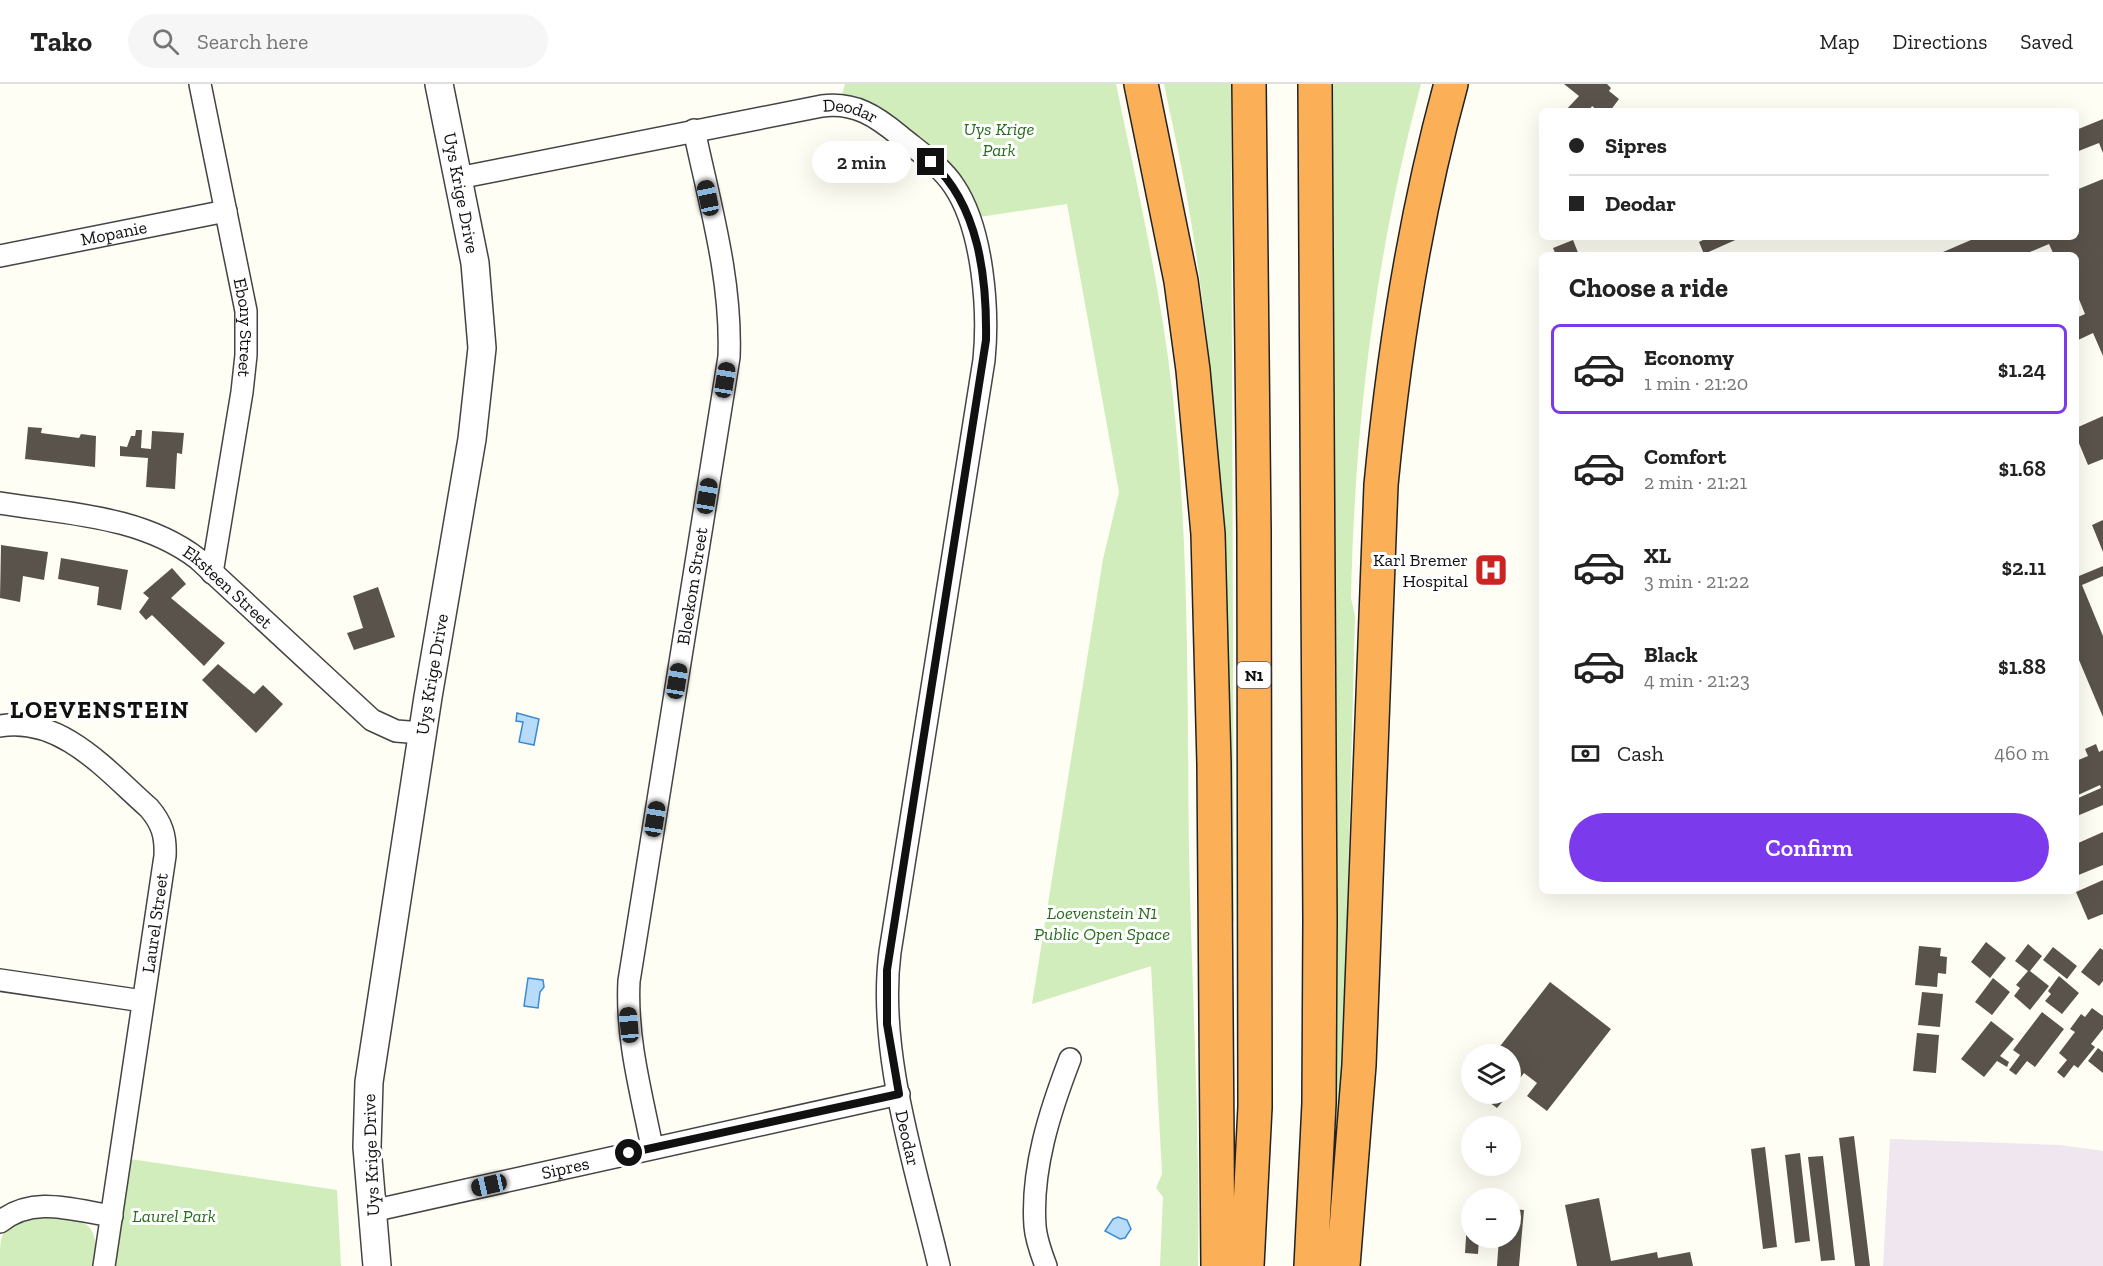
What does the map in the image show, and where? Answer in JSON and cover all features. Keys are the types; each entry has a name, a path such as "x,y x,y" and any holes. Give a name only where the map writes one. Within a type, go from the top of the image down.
{"highway":[{"path":"1141,84 1181,281 1193,370 1208,534 1214,764 1218,1266"},
{"name":"N1","path":"1247,1266 1255,1107 1254,544 1249,84"},
{"path":"1311,1266 1319,1103 1320,943 1315,84"},
{"path":"1343,1266 1359,1065 1382,484 1388,416 1412,252 1431,158 1451,84"}],"street":[{"name":"Ebony Street","path":"200,84 246,311 246,355 212,573"},
{"name":"Uys Krige Drive","path":"377,1266 367,1134 369,1082 422,734 472,439 482,348 479,292 439,84"},
{"name":"Deodar","path":"458,178 694,130 840,104 857,108 878,118 943,172 965,205 972,226 986,312 984,360 887,970 887,1024 899,1094 939,1266"},
{"name":"Bloekom Street","path":"652,1147 630,1041 629,981 729,357 730,330 723,266 694,130"},
{"name":"Mopanie","path":"0,256 226,211"},
{"name":"Eksteen Street","path":"0,503 119,522 149,530 183,548 372,720 396,731 422,734"},
{"name":"Laurel Street","path":"0,726 23,725 70,740 158,819 165,837 165,856 104,1266"},
{"path":"0,980 143,1001"},
{"path":"1046,1266 1035,1226 1039,1168 1047,1123 1070,1059"},
{"name":"Sipres","path":"372,1211 899,1094"},
{"path":"0,1222 18,1210 42,1205 112,1216"}],"shaded area":[{"path":"1890,1139 2061,1145 2103,1151 2103,1266 1883,1266"}],"green space":[{"path":"845,84 1116,84 1161,312 1178,447 1187,622 1189,854 1198,1163 1198,1266 1160,1266 1163,1197 1156,1188 1162,1174 1151,966 1032,1004 1103,559 1119,492 1067,204 979,217 945,161 883,109 842,95"},
{"path":"1164,84 1231,84 1234,921 1227,921 1219,484 1214,417 1195,248"},
{"path":"1330,84 1421,84 1391,213 1380,276 1370,339 1357,466 1351,598 1355,616 1342,1109 1326,1266 1333,1144"},
{"name":"Laurel Park","path":"130,1159 337,1190 341,1266 113,1266"},
{"name":"Laurel Park","path":"41,1214 68,1218 86,1224 95,1238 95,1266 0,1266 1,1242 6,1229"}],"water":[{"path":"517,713 539,719 534,745 519,742 523,722 516,721"},
{"path":"528,978 543,980 544,987 540,992 538,1008 524,1006"},
{"path":"1118,1217 1127,1220 1131,1229 1125,1238 1120,1239 1105,1231 1113,1219"}],"building":[{"path":"1564,84 1607,84 1611,88 1609,91 1619,99 1612,108 1592,106 1591,108 1568,108 1579,96"},
{"path":"2103,119 2103,153 2099,143 2079,151 2079,129"},
{"path":"2103,179 2103,356 2093,333 2079,340 2079,317 2085,314 2079,299 2079,252 2053,252 2049,244 2030,252 1943,252 1971,240 2079,240 2079,189"},
{"path":"1573,240 1578,252 1555,252 1553,248"},
{"path":"1735,240 1708,252 1703,252 1699,242"},
{"path":"2103,416 2103,459 2088,465 2079,443 2079,427"},
{"path":"28,427 42,428 41,433 79,438 81,434 96,436 95,467 25,459"},
{"path":"136,430 142,430 141,448 151,449 152,431 184,433 182,454 177,453 175,489 146,487 148,458 120,456 120,446 127,447 131,436 135,436"},
{"path":"2103,520 2103,552 2092,525"},
{"path":"1,545 48,552 44,580 23,576 20,602 0,598"},
{"path":"61,558 128,570 121,610 97,605 99,587 58,579"},
{"path":"2103,566 2103,576 2082,585 2103,636 2103,717 2079,660 2079,576"},
{"path":"172,568 186,584 171,598 225,643 204,666 152,615 146,620 139,612 149,598 143,593"},
{"path":"378,587 395,637 354,650 347,633 363,628 353,596"},
{"path":"218,664 254,694 263,685 283,704 256,733 202,680"},
{"path":"2096,744 2099,752 2103,750 2103,805 2079,815 2079,798 2101,788 2100,785 2079,795 2079,760 2088,756 2085,749"},
{"path":"2103,832 2103,865 2079,875 2079,843"},
{"path":"2103,880 2103,914 2088,920 2077,894 2079,894 2079,891"},
{"path":"1986,942 2006,958 1990,978 1971,962"},
{"path":"2028,944 2042,956 2030,971 2049,986 2030,1010 2014,996 2020,988 2016,985 2028,971 2015,961"},
{"path":"1919,946 1941,948 1940,956 1947,957 1946,974 1938,973 1937,987 1915,985"},
{"path":"2053,947 2077,966 2067,979 2043,960"},
{"path":"2100,948 2103,950 2103,981 2099,986 2081,972"},
{"path":"2059,976 2079,993 2062,1014 2045,1001 2051,994 2048,991"},
{"path":"1993,978 2010,992 1992,1015 1975,1002"},
{"path":"1550,982 1611,1029 1547,1111 1527,1096 1537,1083 1524,1073 1521,1077 1521,1044 1502,1044"},
{"path":"1922,992 1943,994 1940,1027 1918,1025"},
{"path":"2092,1008 2103,1016 2103,1029 2091,1044 2095,1047 2078,1068 2074,1065 2064,1078 2057,1072 2067,1060 2059,1053 2075,1032 2070,1029 2081,1014 2085,1017"},
{"path":"2042,1012 2064,1029 2035,1067 2027,1061 2016,1075 2009,1070 2020,1055 2013,1050"},
{"path":"1991,1021 2014,1039 2000,1056 2009,1062 2007,1067 1997,1061 1984,1077 1961,1059"},
{"path":"1917,1033 1939,1035 1936,1073 1913,1071"},
{"path":"2098,1048 2103,1052 2103,1073 2088,1061"},
{"path":"1854,1136 1870,1266 1855,1266 1839,1138"},
{"path":"1765,1147 1777,1247 1763,1249 1751,1149"},
{"path":"1800,1153 1810,1241 1795,1243 1785,1155"},
{"path":"1823,1156 1835,1260 1821,1261 1808,1157"},
{"path":"1599,1198 1611,1261 1657,1252 1658,1258 1690,1252 1693,1266 1577,1266 1565,1205"},
{"path":"1521,1210 1524,1210 1521,1244"},
{"path":"1465,1248 1478,1248 1478,1254 1465,1253"},
{"path":"1498,1248 1521,1248 1519,1266 1497,1266"}],"place":[{"name":"Karl Bremer Hospital","path":"1491,570"}],"district":[{"name":"LOEVENSTEIN","path":"100,709"}],"route":[{"path":"629,1153 899,1094 887,1024 887,970 986,340 983,283 972,226 965,205 954,185 931,162"}],"park label":[{"name":"Uys Krige Park","path":"999,139"},
{"name":"Loevenstein N1 Public Open Space","path":"1102,923"}]}
